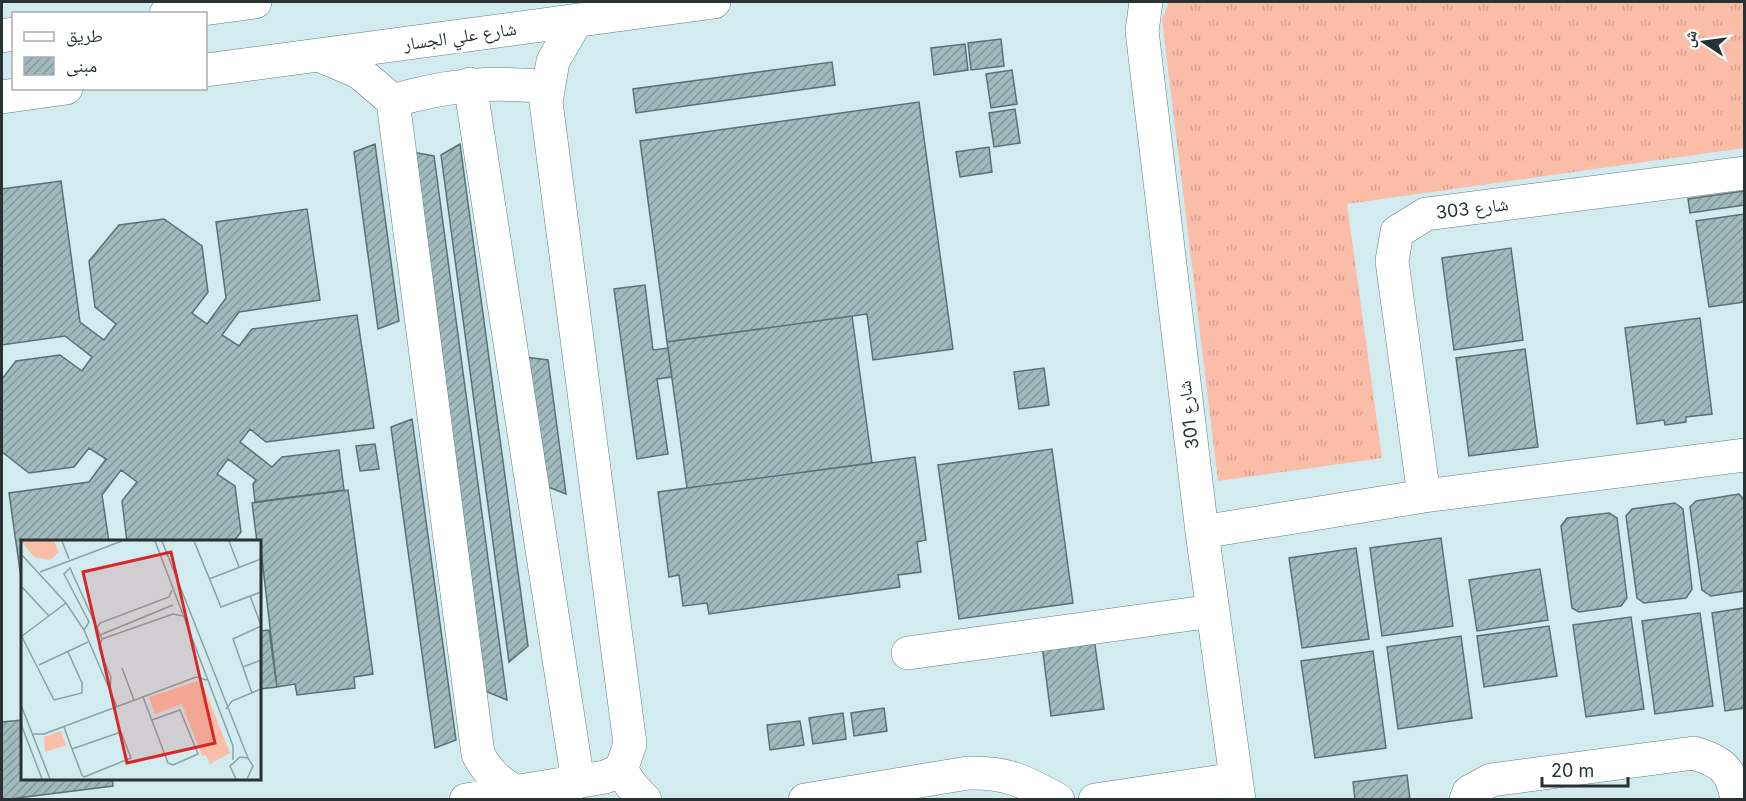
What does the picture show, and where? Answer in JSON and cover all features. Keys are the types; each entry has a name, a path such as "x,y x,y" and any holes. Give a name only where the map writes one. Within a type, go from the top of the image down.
{"street":[{"path":"181,12 255,2"},
{"name":"شارع علي الجسار","path":"207,70 714,2"},
{"name":"شارع 301","path":"1126,2 1144,16 1202,532 1238,789"},
{"path":"466,800 512,790 605,777 621,770 630,744 546,102 553,61 577,20"},
{"path":"319,55 359,72 393,101 478,754 497,781 512,790"},
{"path":"393,101 418,93 470,84 496,82 547,87"},
{"path":"470,84 578,782"},
{"path":"2,97 52,90"},
{"name":"شارع 303","path":"1424,496 1392,261 1397,232 1426,214 1744,173"},
{"path":"1202,532 1424,496 1744,455"},
{"path":"908,653 1213,611"},
{"path":"1466,800 1468,792 1491,780 1694,753 1716,760 1734,779 1737,800"},
{"path":"621,770 630,785 645,800"},
{"path":"805,800 968,773 995,772 1017,778 1058,800"},
{"path":"1095,800 1238,789"}],"green space":[{"path":"1169,2 1744,2 1744,148 1347,204 1382,458 1218,481 1162,19"}],"building":[{"path":"1001,39 1004,66 971,70 968,43"},
{"path":"965,44 968,70 934,75 931,48"},
{"path":"832,62 835,85 636,113 633,89"},
{"path":"1012,70 1017,104 991,108 986,74"},
{"path":"919,102 953,349 873,360 867,314 667,342 640,141"},
{"path":"1015,109 1020,143 994,147 989,113"},
{"path":"375,144 399,321 378,329 354,152"},
{"path":"460,144 528,646 509,662 441,155"},
{"path":"989,147 992,172 960,177 956,152"},
{"path":"412,152 434,156 507,700 485,691"},
{"path":"61,181 80,322 104,340 116,324 95,307 89,261 119,225 164,219 202,246 208,292 192,313 207,324 226,298 216,222 307,209 320,300 239,312 222,335 239,346 252,329 357,315 374,428 266,442 250,429 240,442 272,467 282,457 339,450 344,490 255,502 253,484 256,480 228,459 217,474 235,486 241,532 235,540 127,540 122,501 137,482 121,470 102,495 109,540 21,540 21,578 9,493 89,482 106,459 89,448 74,467 29,473 2,452 2,379 16,361 60,355 82,371 92,357 65,336 2,345 2,189"},
{"path":"1744,191 1744,205 1690,213 1688,199"},
{"path":"1744,214 1744,302 1709,307 1696,221"},
{"path":"1511,248 1523,340 1454,350 1442,258"},
{"path":"645,285 653,350 668,348 672,377 657,379 668,454 637,459 614,289"},
{"path":"852,316 872,463 687,488 667,342"},
{"path":"1700,318 1712,414 1686,417 1686,422 1665,425 1664,420 1637,424 1625,328"},
{"path":"1525,349 1538,447 1469,456 1456,358"},
{"path":"525,357 548,360 566,494 543,485"},
{"path":"1044,368 1049,405 1019,409 1014,372"},
{"path":"412,419 456,740 435,748 391,427"},
{"path":"375,444 379,469 360,471 356,446"},
{"path":"1052,449 1073,603 959,619 938,465"},
{"path":"915,457 926,540 917,542 921,572 898,575 900,587 709,614 707,603 683,606 679,575 669,577 658,492"},
{"path":"348,490 373,674 354,677 355,688 297,695 295,684 277,687 261,540 257,540 252,503"},
{"path":"1739,494 1744,500 1744,591 1711,596 1702,590 1690,507 1696,501"},
{"path":"1675,503 1683,509 1692,589 1686,598 1644,603 1637,598 1626,516 1632,509"},
{"path":"1609,513 1617,518 1627,598 1621,606 1579,612 1572,608 1561,526 1567,518"},
{"path":"1441,538 1453,626 1382,636 1370,548"},
{"path":"1356,548 1369,639 1302,648 1289,558"},
{"path":"1540,569 1548,620 1477,631 1469,580"},
{"path":"1744,608 1744,708 1725,711 1712,613"},
{"path":"1700,613 1713,706 1655,714 1642,621"},
{"path":"1631,617 1644,709 1586,717 1573,625"},
{"path":"1549,626 1557,676 1484,687 1477,636"},
{"path":"269,630 277,687 261,689 261,631"},
{"path":"1461,636 1472,718 1398,729 1387,647"},
{"path":"1094,638 1104,709 1051,716 1042,645"},
{"path":"1373,651 1386,748 1315,758 1301,661"},
{"path":"884,708 887,731 854,736 851,713"},
{"path":"843,713 846,739 813,744 809,718"},
{"path":"21,720 21,780 112,780 113,786 2,800 2,722"},
{"path":"800,721 804,745 770,750 767,725"},
{"path":"1407,775 1410,800 1355,800 1353,782"}]}
